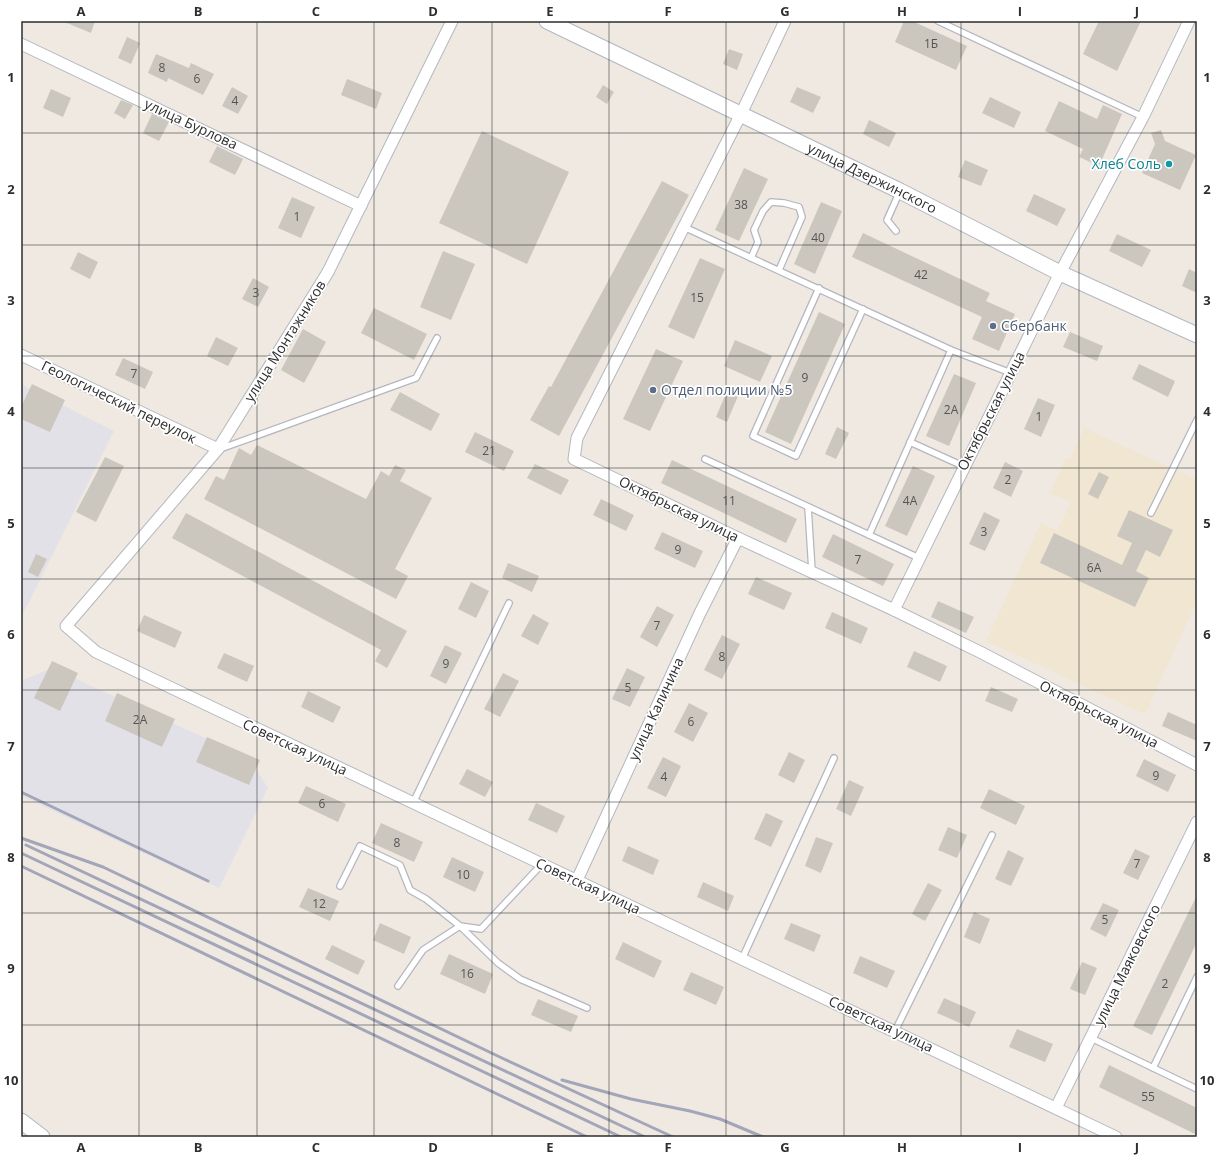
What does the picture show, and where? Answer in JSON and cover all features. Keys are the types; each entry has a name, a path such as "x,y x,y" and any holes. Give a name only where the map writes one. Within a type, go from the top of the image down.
{"street":[{"name":"улица Монтажников","path":"66,626 218,449 328,272 452,21"},
{"name":"улица Дзержинского","path":"547,21 900,191 1060,273 1197,335"},
{"path":"684,227 741,114 785,21"},
{"name":"Октябрьская улица","path":"894,610 963,466 1060,273 1143,117 1189,21"},
{"name":"улица Бурлова","path":"21,44 361,206"},
{"name":"Октябрьская улица","path":"684,227 577,438 574,458 738,538 894,610 1197,765"},
{"name":"Геологический переулок","path":"21,355 218,449"},
{"name":"улица Калинина","path":"577,880 700,613 738,538"},
{"name":"Советская улица","path":"66,626 96,652 1116,1137"},
{"name":"улица Маяковского","path":"1056,1108 1196,828"},
{"path":"21,1121 42,1137"}],"lane":[{"path":"938,21 1143,117"},
{"path":"896,231 886,220 900,191"},
{"path":"751,258 758,242 754,230 763,211 771,202 784,202 799,207 802,217 779,270"},
{"path":"684,227 951,350 1011,373"},
{"path":"819,288 753,436 796,456 863,309"},
{"path":"218,449 416,378 437,338"},
{"path":"869,535 951,350"},
{"path":"1151,513 1197,420"},
{"path":"910,442 963,466"},
{"path":"705,459 918,558"},
{"path":"808,507 812,571"},
{"path":"413,803 509,603"},
{"path":"742,959 834,758"},
{"path":"895,1031 992,835"},
{"path":"340,886 360,846 400,866 410,890 426,899 460,926 498,964 520,979 587,1008"},
{"path":"398,986 423,950 460,926 480,929 542,864"},
{"path":"1152,1068 1197,977"},
{"path":"1091,1038 1197,1089"}],"shaded area":[{"path":"21,384 114,431 21,618"},
{"path":"1084,428 1197,480 1197,601 1145,714 986,641 1041,523 1057,531 1071,502 1050,493 1066,458 1070,459"},
{"path":"52,668 249,758 268,788 219,888 21,796 21,679 23,680"}],"building":[{"path":"62,21 95,21 91,33"},
{"path":"904,21 912,21 967,46 956,70 895,42"},
{"path":"1099,21 1141,21 1117,71 1083,54"},
{"path":"127,37 140,43 131,64 118,58"},
{"path":"729,49 743,54 737,70 723,64"},
{"path":"156,54 189,68 191,63 214,74 203,95 168,78 167,82 148,73"},
{"path":"347,79 382,93 376,109 341,95"},
{"path":"603,85 614,92 607,104 596,97"},
{"path":"232,87 248,96 238,114 222,106"},
{"path":"797,87 821,97 813,113 790,102"},
{"path":"51,89 71,98 63,117 43,108"},
{"path":"990,97 1021,112 1014,128 982,113"},
{"path":"121,100 133,105 125,119 114,113"},
{"path":"1059,101 1097,119 1103,105 1122,114 1099,166 1079,157 1083,149 1045,131"},
{"path":"152,114 169,122 159,141 143,133"},
{"path":"869,120 896,133 889,147 863,134"},
{"name":"Хлеб Соль","path":"1161,130 1165,141 1196,155 1180,190 1142,173 1155,144 1151,133"},
{"path":"482,131 569,172 527,264 439,223"},
{"path":"217,146 243,159 235,175 209,162"},
{"path":"965,160 988,170 981,186 958,177"},
{"path":"744,168 768,179 739,241 715,230"},
{"path":"662,181 689,195 559,436 530,420 549,386 551,387"},
{"path":"1034,194 1066,209 1057,226 1026,211"},
{"path":"292,197 315,207 301,238 278,228"},
{"path":"821,202 842,211 815,274 794,264"},
{"path":"863,233 990,293 986,301 1015,314 999,351 972,339 982,317 852,257"},
{"path":"1117,234 1151,250 1142,267 1109,251"},
{"path":"443,251 475,264 451,320 420,307"},
{"path":"78,252 98,262 90,279 70,269"},
{"path":"700,258 725,269 694,339 668,327"},
{"path":"1189,269 1197,273 1197,293 1182,286"},
{"path":"253,278 269,287 258,307 242,299"},
{"path":"374,308 427,334 414,360 361,333"},
{"path":"819,312 845,324 791,444 765,432"},
{"path":"303,329 326,342 304,383 281,370"},
{"path":"1070,332 1103,346 1097,361 1063,347"},
{"path":"216,337 238,348 228,366 207,356"},
{"path":"735,340 772,356 760,382 724,366"},
{"name":"Отдел полиции №5","path":"656,349 683,361 650,431 623,419"},
{"path":"123,358 153,372 145,389 115,375"},
{"path":"1139,364 1175,381 1168,397 1132,379"},
{"path":"954,374 976,383 949,446 926,436"},
{"path":"32,384 65,400 50,432 21,419 21,407"},
{"path":"727,391 738,396 727,422 716,417"},
{"path":"400,392 440,414 431,431 390,410"},
{"path":"1038,398 1055,405 1041,437 1024,429"},
{"path":"837,427 849,433 836,459 825,454"},
{"path":"475,432 514,451 504,471 465,452"},
{"path":"257,445 366,499 381,471 389,476 395,465 406,470 400,481 432,498 395,569 408,576 396,599 204,499 216,476 224,480 239,448 251,455"},
{"path":"105,457 124,466 96,522 76,512"},
{"path":"672,460 797,519 786,543 661,483"},
{"path":"1005,462 1023,471 1011,497 993,488"},
{"path":"535,464 569,480 561,495 527,478"},
{"path":"913,466 935,476 907,536 885,526"},
{"path":"1099,472 1109,477 1098,499 1088,494"},
{"path":"601,499 634,515 626,531 593,515"},
{"path":"1129,510 1173,530 1160,557 1146,550 1136,571 1149,578 1135,607 1040,563 1054,533 1122,565 1132,543 1117,536"},
{"path":"984,512 1000,520 985,551 969,544"},
{"path":"186,513 407,631 387,668 375,661 381,650 172,538"},
{"path":"662,532 703,551 695,568 654,549"},
{"path":"833,534 894,564 883,586 822,557"},
{"path":"36,554 47,559 38,577 28,572"},
{"path":"508,563 539,576 532,592 502,578"},
{"path":"756,577 792,593 784,610 748,594"},
{"path":"471,582 489,591 476,618 458,609"},
{"path":"938,601 974,617 966,633 931,617"},
{"path":"657,606 674,615 657,647 640,637"},
{"path":"832,612 868,628 861,644 825,628"},
{"path":"533,614 549,623 538,645 521,636"},
{"path":"144,615 182,632 175,648 137,631"},
{"path":"722,635 740,644 722,679 704,670"},
{"path":"445,645 462,653 446,684 430,676"},
{"path":"914,651 947,666 940,682 907,667"},
{"path":"224,653 254,666 247,682 217,668"},
{"path":"52,661 78,673 60,711 34,698"},
{"path":"627,668 645,677 630,707 612,699"},
{"path":"503,673 519,681 500,717 484,709"},
{"path":"991,687 1018,699 1012,712 985,701"},
{"path":"308,691 341,707 333,723 301,707"},
{"path":"117,693 175,719 162,747 105,721"},
{"path":"689,703 708,713 693,742 674,732"},
{"path":"1168,712 1197,725 1197,741 1162,726"},
{"path":"207,737 260,760 249,785 196,762"},
{"path":"789,752 805,760 794,783 778,775"},
{"path":"663,757 681,766 666,797 647,788"},
{"path":"1144,759 1176,775 1168,792 1136,776"},
{"path":"467,769 493,782 485,797 459,784"},
{"path":"849,780 864,787 851,816 836,809"},
{"path":"306,786 346,804 338,822 298,803"},
{"path":"989,789 1025,806 1016,825 980,808"},
{"path":"536,803 565,816 557,833 528,820"},
{"path":"766,813 783,821 771,847 754,839"},
{"path":"381,823 423,842 414,862 372,843"},
{"path":"948,827 967,835 957,858 938,850"},
{"path":"816,837 833,843 821,873 805,866"},
{"path":"628,846 659,860 653,875 622,861"},
{"path":"1135,849 1150,856 1138,880 1123,873"},
{"path":"1008,850 1024,858 1011,886 995,879"},
{"path":"452,857 484,872 475,892 443,877"},
{"path":"703,882 734,896 728,911 697,897"},
{"path":"928,883 942,890 925,921 912,914"},
{"path":"308,888 339,901 330,921 299,907"},
{"path":"1197,895 1197,942 1152,1035 1133,1026"},
{"path":"1103,903 1119,910 1106,937 1090,929"},
{"path":"974,912 990,919 980,944 964,937"},
{"path":"380,923 411,937 404,954 373,940"},
{"path":"791,923 821,935 814,952 784,939"},
{"path":"623,942 662,961 654,978 615,959"},
{"path":"332,945 365,961 358,975 325,959"},
{"path":"449,954 493,974 485,994 440,974"},
{"path":"860,956 895,971 887,988 853,973"},
{"path":"1082,962 1097,968 1085,995 1070,989"},
{"path":"691,972 724,987 716,1005 683,990"},
{"path":"944,998 976,1012 969,1027 937,1013"},
{"path":"538,999 578,1016 571,1032 531,1015"},
{"path":"1017,1029 1053,1044 1045,1062 1009,1047"},
{"path":"1109,1065 1197,1108 1197,1135 1099,1087"}],"railway":[{"path":"21,792 208,881"},
{"path":"21,838 103,867 504,1059 673,1137"},
{"path":"26,845 645,1137"},
{"path":"21,853 621,1137"},
{"path":"21,866 587,1137"},
{"path":"562,1080 631,1099 690,1111 720,1119 763,1137"}],"place":[{"name":"Хлеб Соль","path":"1169,164"},
{"name":"Сбербанк","path":"993,326"},
{"name":"Отдел полиции №5","path":"653,390"}]}
